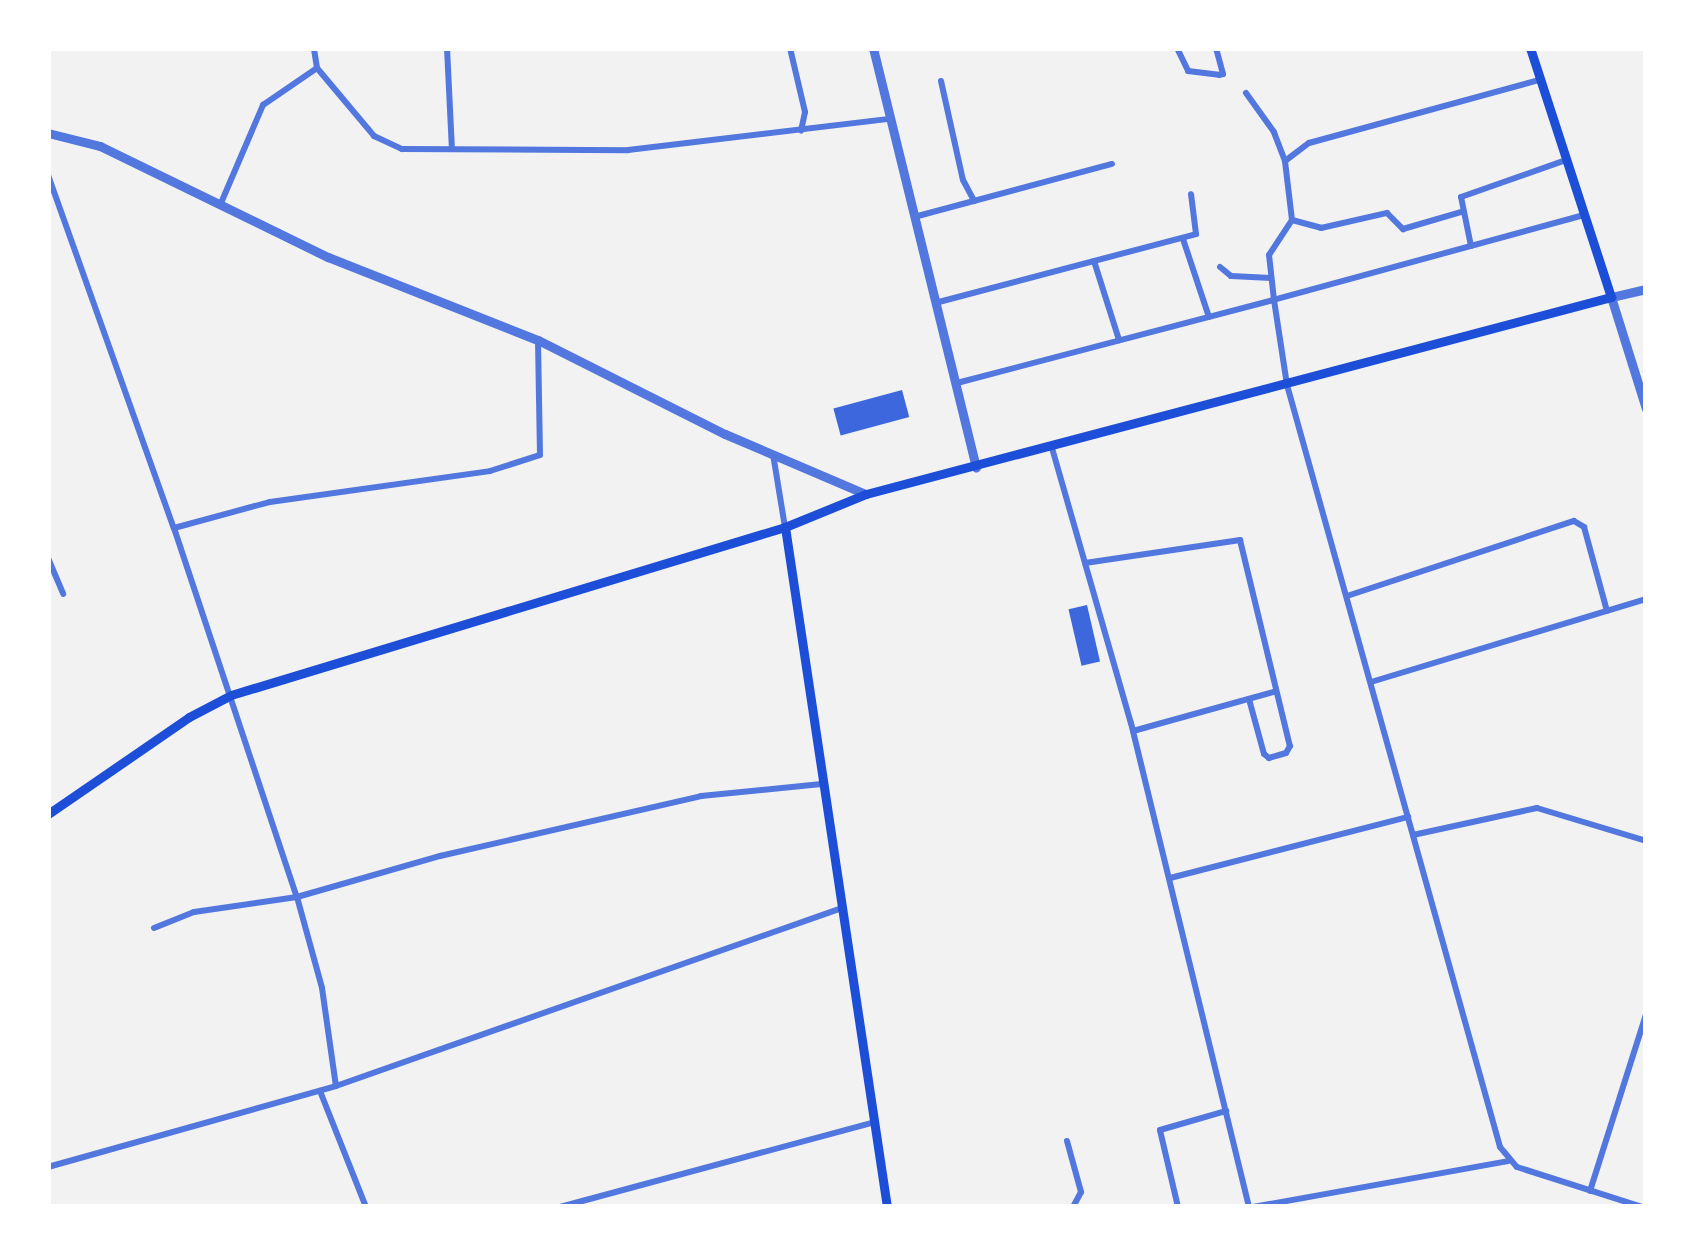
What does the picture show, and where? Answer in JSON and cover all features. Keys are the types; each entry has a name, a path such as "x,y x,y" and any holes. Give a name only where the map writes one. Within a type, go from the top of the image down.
{"main road":[{"path":"48,814 189,717 231,695 785,527 866,494 1611,297 1530,48"},
{"path":"785,527 887,1207"}],"street":[{"path":"314,48 317,68 374,136 402,149 628,150 889,118"},
{"path":"447,48 452,149"},
{"path":"790,48 805,112 801,130"},
{"path":"873,48 976,468"},
{"path":"1177,48 1188,71 1219,75 1223,74 1216,48"},
{"path":"221,202 262,105 317,68"},
{"path":"1285,161 1309,143 1540,80"},
{"path":"941,81 963,180 974,201"},
{"path":"1246,93 1274,132 1285,161 1292,220 1271,248 1270,278 1287,385 1497,1138 1508,1161"},
{"path":"48,133 100,146 328,257 538,340 866,494"},
{"path":"1471,246 1458,201 1467,192 1566,160"},
{"path":"914,217 1112,164"},
{"path":"48,175 174,528 297,897 322,988 336,1086"},
{"path":"935,303 1183,238 1199,230 1191,194"},
{"path":"1292,220 1321,228 1387,213 1403,229 1461,212"},
{"path":"955,383 1584,215"},
{"path":"1183,238 1209,317"},
{"path":"1094,262 1120,340"},
{"path":"1220,267 1231,276 1270,278"},
{"path":"1645,290 1611,297 1646,409"},
{"path":"174,528 270,502 490,472 540,455 538,340"},
{"path":"1052,448 1133,731 1251,1207 1508,1161 1642,1207"},
{"path":"773,454 785,527"},
{"path":"1347,597 1574,521 1584,527 1607,611"},
{"path":"1085,562 1240,540 1290,746 1286,753 1269,758 1249,699"},
{"path":"48,558 63,594"},
{"path":"1371,682 1646,599"},
{"path":"1133,731 1276,692"},
{"path":"154,928 194,912 297,897 440,856 700,796 821,784"},
{"path":"1413,835 1537,808 1646,841"},
{"path":"1170,878 1408,817"},
{"path":"48,1167 336,1086 839,909"},
{"path":"1590,1191 1641,1044 1646,1013"},
{"path":"320,1091 366,1207"},
{"path":"1178,1207 1160,1130 1226,1112"},
{"path":"560,1207 872,1123"},
{"path":"1067,1141 1081,1192 1072,1207"}],"building":[{"path":"902,390 909,417 841,435 833,408"},
{"path":"1087,605 1100,662 1082,666 1068,609"}]}
